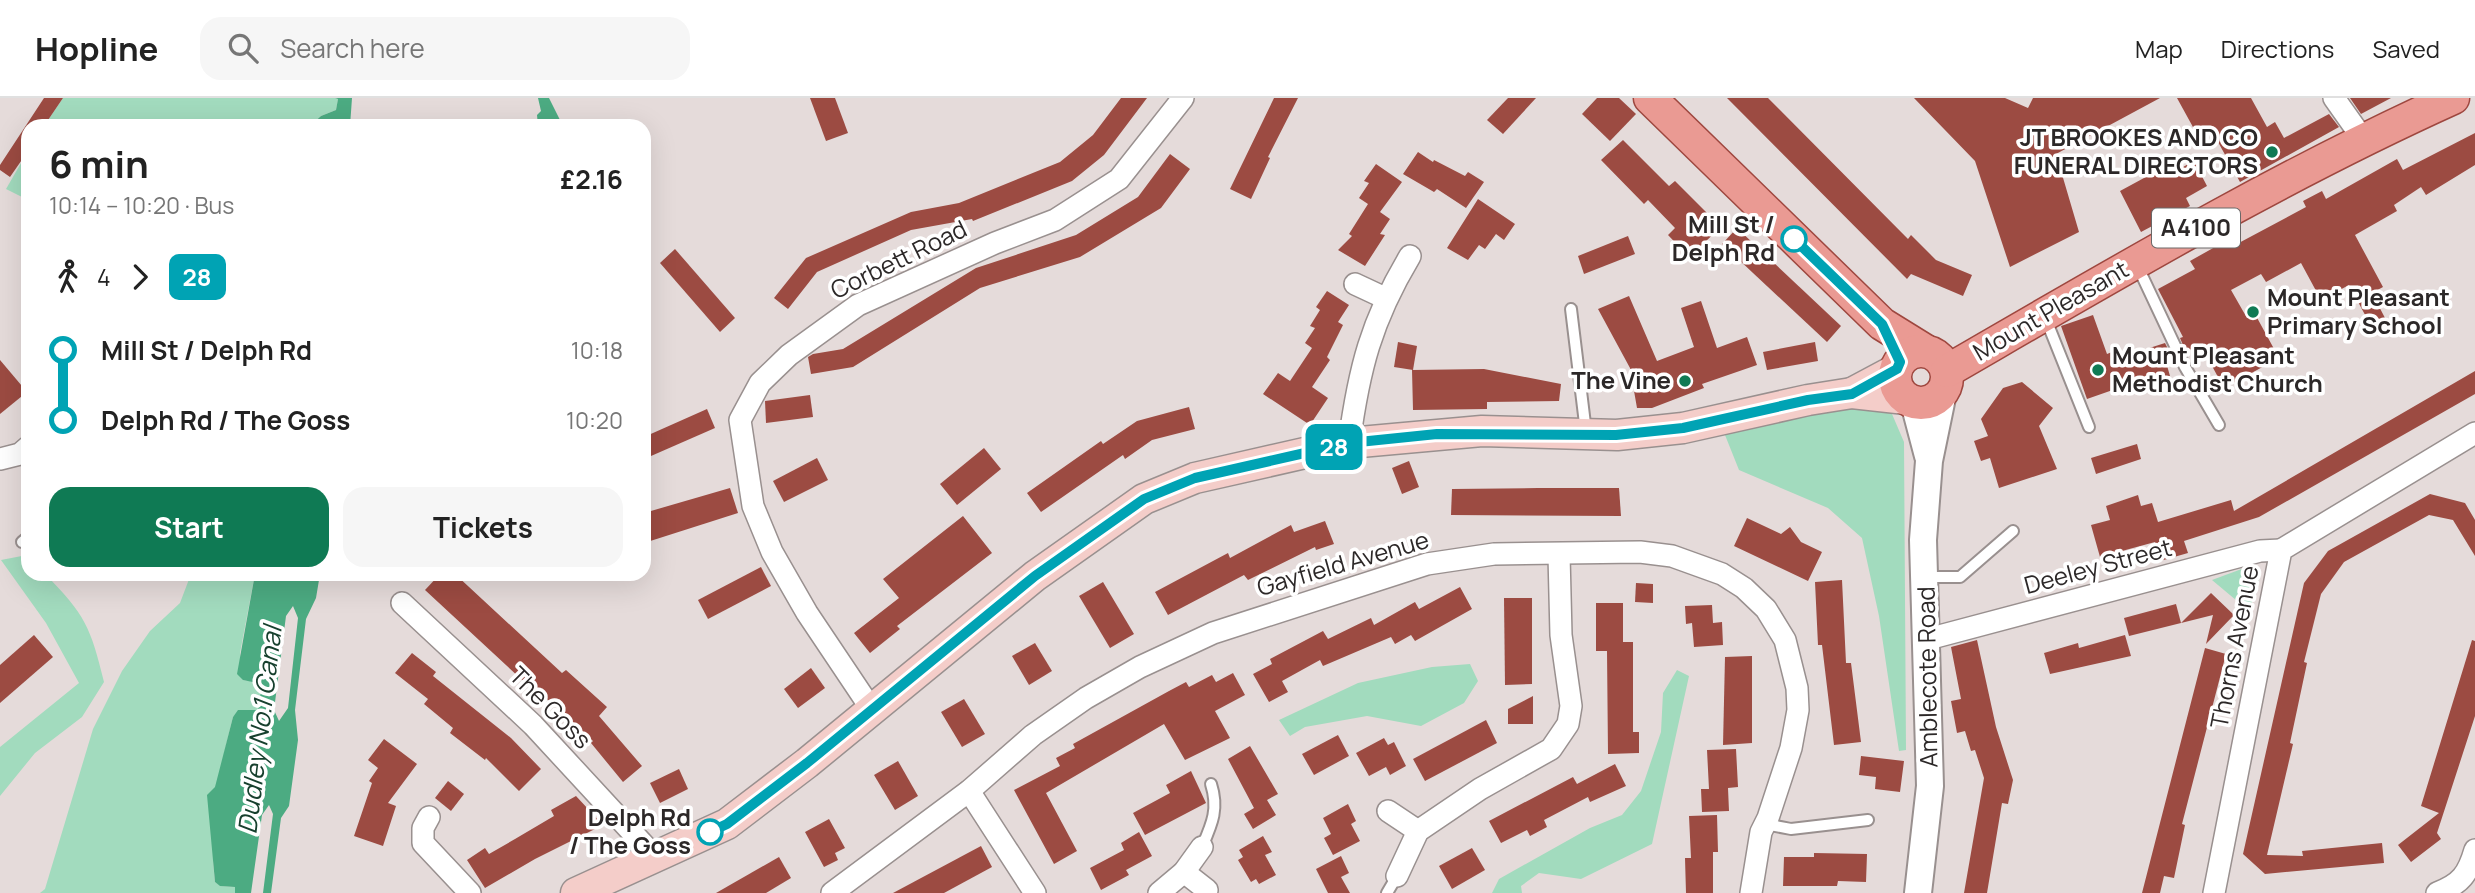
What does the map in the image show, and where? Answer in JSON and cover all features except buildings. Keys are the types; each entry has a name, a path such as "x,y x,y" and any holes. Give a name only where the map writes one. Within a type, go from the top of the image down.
{"main road":[{"path":"576,893 727,824 872,710 1035,576 1144,499 1195,478 1349,443 1482,432 1586,434 1683,428 1919,378 1882,324 1650,98"},
{"name":"Mount Pleasant","path":"1919,378 2044,315 2363,139 2453,98"}],"street":[{"name":"Corbett Road","path":"872,710 807,613 772,552 753,506 740,420 760,383 789,355 858,305 971,253 1055,220 1119,179 1183,98"},
{"path":"2334,98 2363,139"},
{"path":"1349,443 1358,377 1385,298 1410,256"},
{"path":"1355,284 1385,298"},
{"name":"Amblecote Road","path":"1918,893 1930,786 1928,639 1923,540 1930,461 1919,378"},
{"name":"Thorns Avenue","path":"2214,893 2281,550 2473,440"},
{"path":"0,459 21,453"},
{"name":"Deeley Street","path":"1928,639 2260,551 2281,550"},
{"name":"Gayfield Avenue","path":"832,893 969,791 1033,735 1086,698 1140,667 1230,626 1427,564 1494,554 1640,552 1672,556 1722,574 1744,588 1766,609 1785,640 1797,688 1798,710 1791,748 1755,861 1751,893"},
{"path":"1392,884 1418,831 1480,789 1551,749 1568,724 1571,706 1561,635 1559,555"},
{"name":"The Goss","path":"402,603 533,725 654,856"},
{"path":"969,791 1035,893"},
{"path":"1388,811 1418,831"},
{"path":"429,817 423,828 424,843 470,893"},
{"path":"1159,893 1184,872 1202,847"},
{"path":"2437,893 2455,886 2469,872 2474,859"},
{"path":"1184,872 1208,890"}],"lane":[{"path":"2136,262 2185,367 2219,425"},
{"path":"1571,309 1586,434"},
{"path":"2044,315 2089,427"},
{"path":"1926,577 1960,577 2013,531"},
{"path":"1202,847 1215,815 1217,801 1211,784"},
{"path":"1765,824 1791,829 1868,820"}],"shaded area":[{"path":"63,98 338,99 336,110 318,119 49,119"},
{"path":"21,163 21,196 6,189"},
{"path":"1870,405 1892,414 1904,442 1906,750 1899,751 1879,616 1862,538 1828,508 1739,470 1723,430"},
{"path":"21,556 21,581 51,581 69,600 85,623 104,682 82,717 35,753 0,796 0,747 79,683 46,623 1,560"},
{"path":"2247,567 2257,572 2259,583 2249,611 2212,580"},
{"path":"188,581 254,581 240,653 243,680 262,683 258,710 239,710 233,717 219,778 214,819 215,882 221,886 235,887 235,893 40,893 45,889 93,729 122,671 150,631 180,603"},
{"path":"1470,664 1478,681 1464,703 1421,726 1367,716 1305,727 1290,736 1279,720 1358,683 1432,667"},
{"path":"1677,670 1689,676 1652,844 1581,879 1539,873 1521,886 1522,893 1492,893 1499,879 1590,828 1622,815 1641,791 1661,732 1663,693"}],"water":[{"path":"335,98 352,98 350,119 318,119 336,110 338,99"},
{"path":"538,98 549,98 560,119 537,119 541,111"},
{"name":"Dudley No.1 Canal","path":"254,581 319,581 316,598 306,619 295,710 298,740 289,806 281,818 271,893 263,893 273,814 269,805 262,815 251,893 235,893 235,887 220,886 215,882 207,795 215,787 233,717 238,710 258,710 262,684 243,680 237,674","holes":["293,606 298,618 288,708 279,721 274,710 286,616"]}],"bus line":[{"name":"28","path":"710,832 727,824 807,763 1035,576 1144,499 1195,478 1349,443 1437,434 1482,432 1616,435 1683,428 1808,400 1852,394 1897,369 1900,362 1882,324 1794,239"}],"place":[{"name":"JT BROOKES AND CO FUNERAL DIRECTORS","path":"2272,152"},
{"name":"Mill St / Delph Rd","path":"1794,239"},
{"name":"Mount Pleasant Primary School","path":"2253,312"},
{"name":"Mount Pleasant Methodist Church","path":"2098,370"},
{"name":"The Vine","path":"1685,381"},
{"name":"Delph Rd / The Goss","path":"710,832"}]}
